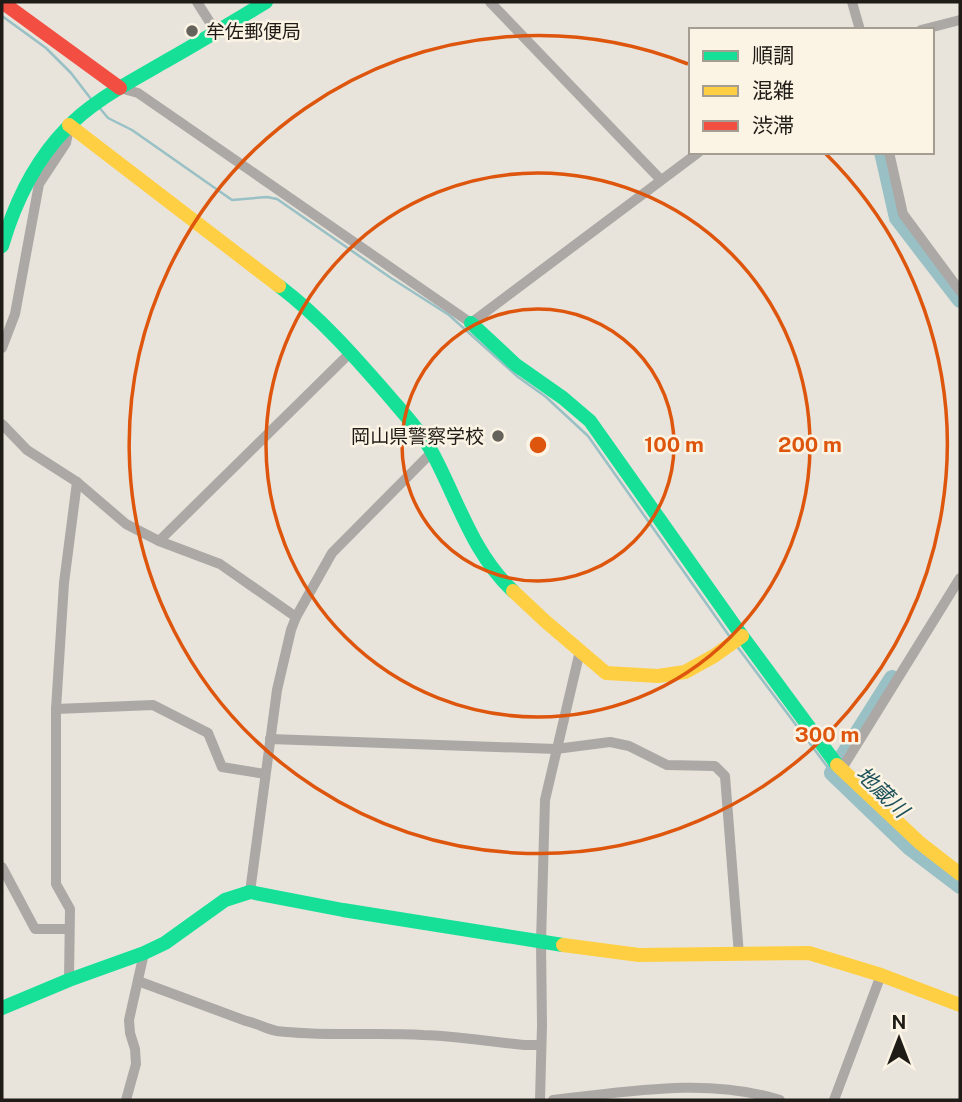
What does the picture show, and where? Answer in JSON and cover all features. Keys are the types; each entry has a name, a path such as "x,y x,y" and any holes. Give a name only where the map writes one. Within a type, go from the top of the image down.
{"street":[{"path":"2,2 115,91 138,93 471,323 516,365 590,421 742,636 841,770 920,844 960,874"},
{"path":"197,2 216,32"},
{"path":"2,246 12,213 29,179 56,138 69,125 115,91 266,2"},
{"path":"490,2 661,180"},
{"path":"852,2 859,28"},
{"path":"929,28 960,20"},
{"path":"2,348 15,314 39,184 66,143 69,125"},
{"path":"69,125 295,298 351,352 409,420 432,452 472,537 499,578 606,673 659,676 685,672 742,636"},
{"path":"471,323 696,154"},
{"path":"888,154 903,215 960,291"},
{"path":"159,541 351,352"},
{"path":"2,424 27,450 77,482 126,524 159,541 220,564 296,617"},
{"path":"250,892 277,690 291,629 332,553 432,452"},
{"path":"69,980 70,909 55,884 56,709 64,583 77,482"},
{"path":"841,770 960,578"},
{"path":"540,1100 545,800 580,651"},
{"path":"56,709 153,705 208,733 222,767 265,774"},
{"path":"270,739 556,749 610,742 629,746 667,765 715,766 725,776 739,955"},
{"path":"2,867 36,929 69,929"},
{"path":"2,1008 144,953 165,943 225,900 250,892 343,910 639,955 809,953 881,975 960,1005"},
{"path":"126,1100 136,1064 129,1020 144,953"},
{"path":"834,1100 881,975"},
{"path":"138,981 276,1030 424,1035 541,1045"},
{"path":"553,1100 662,1088 717,1088 780,1100"}],"waterway":[{"path":"2,16 46,48 71,73 91,99"},
{"path":"98,106 108,118 132,130 232,200 267,197 277,199 449,315 588,436 730,637"},
{"name":"地蔵川","path":"882,154 897,218 960,300"},
{"path":"736,645 832,773"},
{"name":"地蔵川","path":"892,678 832,773 910,848 960,886"}],"traffic: fast":[{"path":"2,246 13,214 35,169 76,119 110,94 266,2"},
{"path":"279,286 336,338 418,431 433,454 487,561 513,591"},
{"path":"471,323 516,365 590,421 837,765"},
{"path":"2,1008 144,953 165,943 225,900 250,892 343,910 563,945"}],"traffic: slow":[{"path":"69,125 279,286"},
{"path":"513,591 606,673 658,676 685,672 742,636"},
{"path":"837,765 920,843 960,874"},
{"path":"563,945 639,955 809,953 881,975 960,1005"}],"traffic: jam":[{"path":"2,2 120,88"}],"place":[{"name":"牟佐郵便局","path":"192,31"},
{"name":"岡山県警察学校","path":"498,436"}]}
